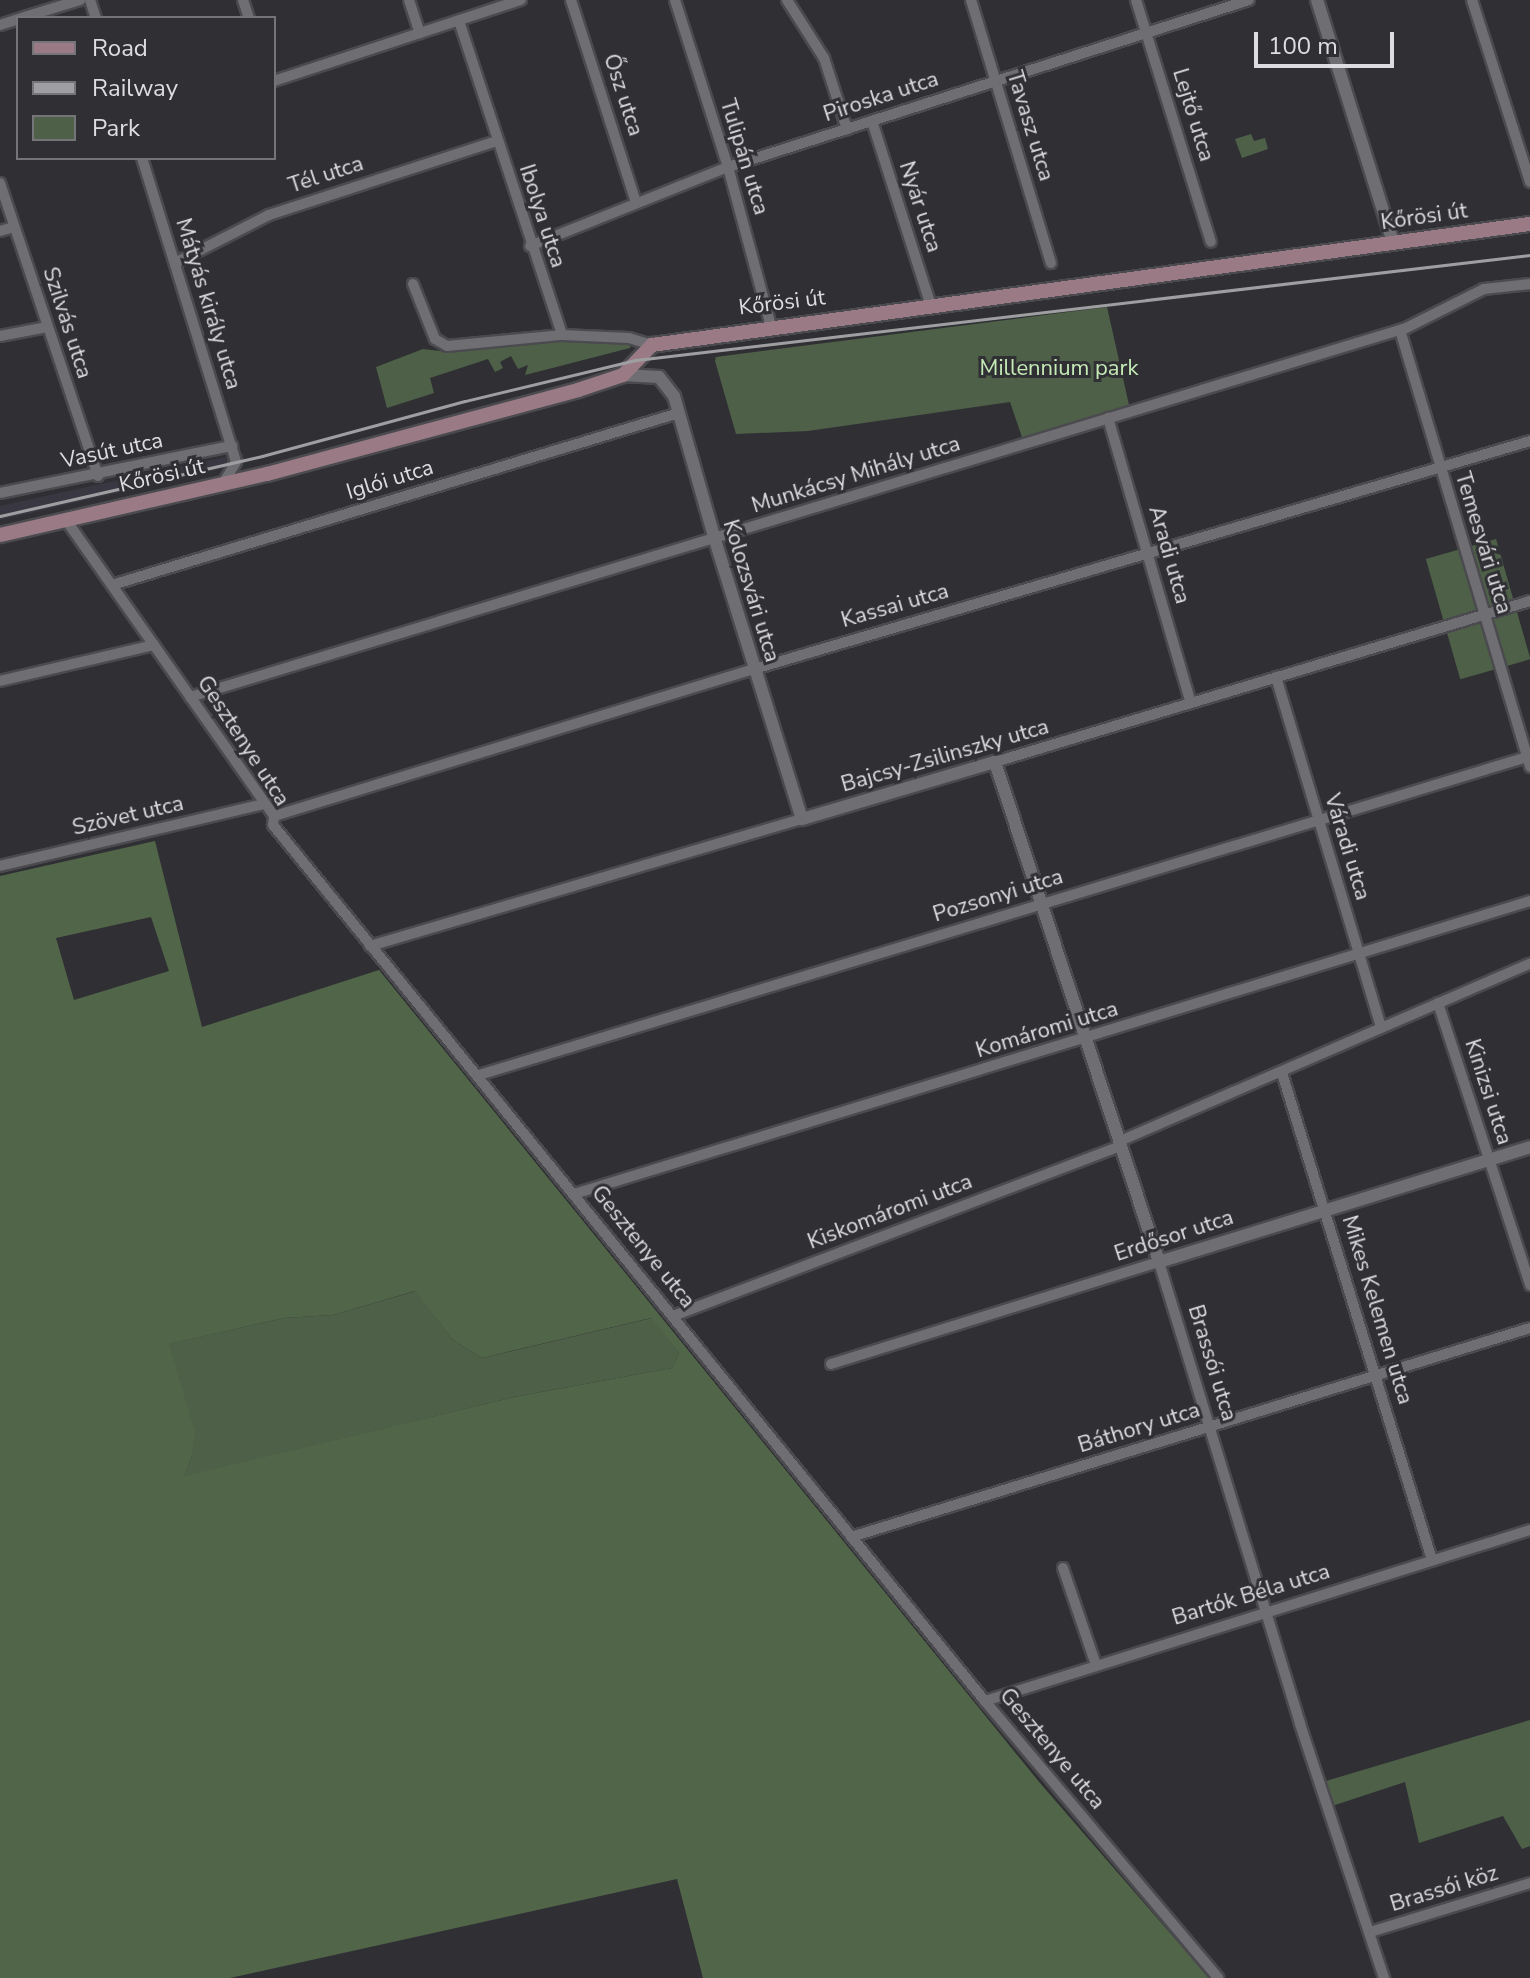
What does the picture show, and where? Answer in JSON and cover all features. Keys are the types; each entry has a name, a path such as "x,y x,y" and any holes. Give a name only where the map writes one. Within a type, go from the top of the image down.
{"main road":[{"name":"Kőrösi út","path":"647,348 771,326 1530,224"},
{"path":"623,375 647,348"},
{"name":"Kőrösi út","path":"0,535 258,476 623,375"}],"street":[{"path":"27,16 80,0"},
{"path":"409,0 420,33"},
{"path":"276,80 521,0"},
{"name":"Ősz utca","path":"571,0 636,203"},
{"name":"Tulipán utca","path":"675,0 728,167 771,326"},
{"path":"787,0 824,58 847,129"},
{"name":"Tavasz utca","path":"971,0 1051,263"},
{"name":"Lejtő utca","path":"1136,0 1211,242"},
{"name":"Piroska utca","path":"530,246 728,167 1249,0"},
{"path":"1317,0 1393,243"},
{"path":"1472,0 1530,182"},
{"name":"Ibolya utca","path":"459,21 530,246 562,335"},
{"name":"Nyár utca","path":"872,121 931,306"},
{"name":"Tél utca","path":"175,263 269,215 497,141"},
{"name":"Mátyás király utca","path":"143,160 236,462"},
{"name":"Szilvás utca","path":"0,183 98,476"},
{"path":"0,231 14,227"},
{"path":"413,284 435,339 447,346 562,335 629,338 647,348"},
{"name":"Munkácsy Mihály utca","path":"190,697 1400,330 1484,289 1530,284"},
{"path":"0,336 47,327"},
{"name":"Temesvári utca","path":"1400,330 1529,760"},
{"name":"Kolozsvári utca","path":"647,348 651,369 674,396 754,669 802,819"},
{"path":"623,375 659,377"},
{"name":"Iglói utca","path":"112,585 679,413"},
{"name":"Aradi utca","path":"1108,418 1191,703"},
{"name":"Kassai utca","path":"274,816 754,669 1530,441"},
{"name":"Vasút utca","path":"0,493 98,476 232,446"},
{"path":"223,484 236,462 258,476"},
{"name":"Gesztenye utca","path":"66,520 274,816 273,825 985,1701 1218,1978"},
{"name":"Bajcsy-Zsilinszky utca","path":"370,946 1530,601"},
{"path":"135,649 145,632"},
{"path":"0,681 154,645"},
{"name":"Váradi utca","path":"1276,677 1381,1028"},
{"name":"Pozsonyi utca","path":"479,1075 1318,820 1529,760"},
{"name":"Brassói utca","path":"995,762 1159,1262 1266,1612 1384,1978"},
{"name":"Szövet utca","path":"0,866 264,804"},
{"name":"Komáromi utca","path":"574,1194 1087,1039 1358,951 1530,901"},
{"name":"Kiskomáromi utca","path":"673,1316 1120,1143 1530,964"},
{"name":"Kinizsi utca","path":"1438,1003 1530,1285"},
{"name":"Mikes Kelemen utca","path":"1282,1073 1432,1560"},
{"name":"Erdősor utca","path":"831,1364 1325,1208 1530,1147"},
{"name":"Báthory utca","path":"851,1537 1530,1328"},
{"name":"Bartók Béla utca","path":"985,1701 1530,1530"},
{"path":"1063,1568 1096,1665"},
{"name":"Brassói köz","path":"1370,1932 1530,1883"}],"shaded area":[{"path":"243,453 245,463 0,520 0,506"}],"green space":[{"path":"1251,134 1254,141 1265,138 1268,149 1242,158 1235,139"},
{"name":"Millennium park","path":"1107,307 1129,405 1023,440 1010,402 808,431 736,434 715,361 716,357"},
{"path":"554,339 631,344 630,348 525,375 528,365 518,369 511,356 500,362 503,368 495,372 488,359 430,378 434,393 387,408 376,367 423,349 449,352"},
{"path":"1496,539 1530,659 1460,679 1426,559"},
{"path":"155,841 202,1027 379,970 1040,1783 1209,1978 703,1978 677,1879 230,1978 0,1978 0,876","holes":["151,917 169,971 74,1000 56,938","415,1291 453,1340 482,1358 651,1318 679,1353 672,1368 514,1397 184,1476 192,1456 195,1432 169,1344 284,1318 333,1315"]},
{"path":"416,1291 453,1340 482,1358 652,1318 679,1353 672,1368 514,1397 183,1477 192,1456 168,1344 284,1318 333,1315"},
{"path":"1530,1720 1530,1846 1522,1849 1503,1816 1419,1843 1405,1782 1332,1806 1326,1781"}],"railway":[{"path":"0,516 262,456 465,401 636,360 1530,255"}]}
